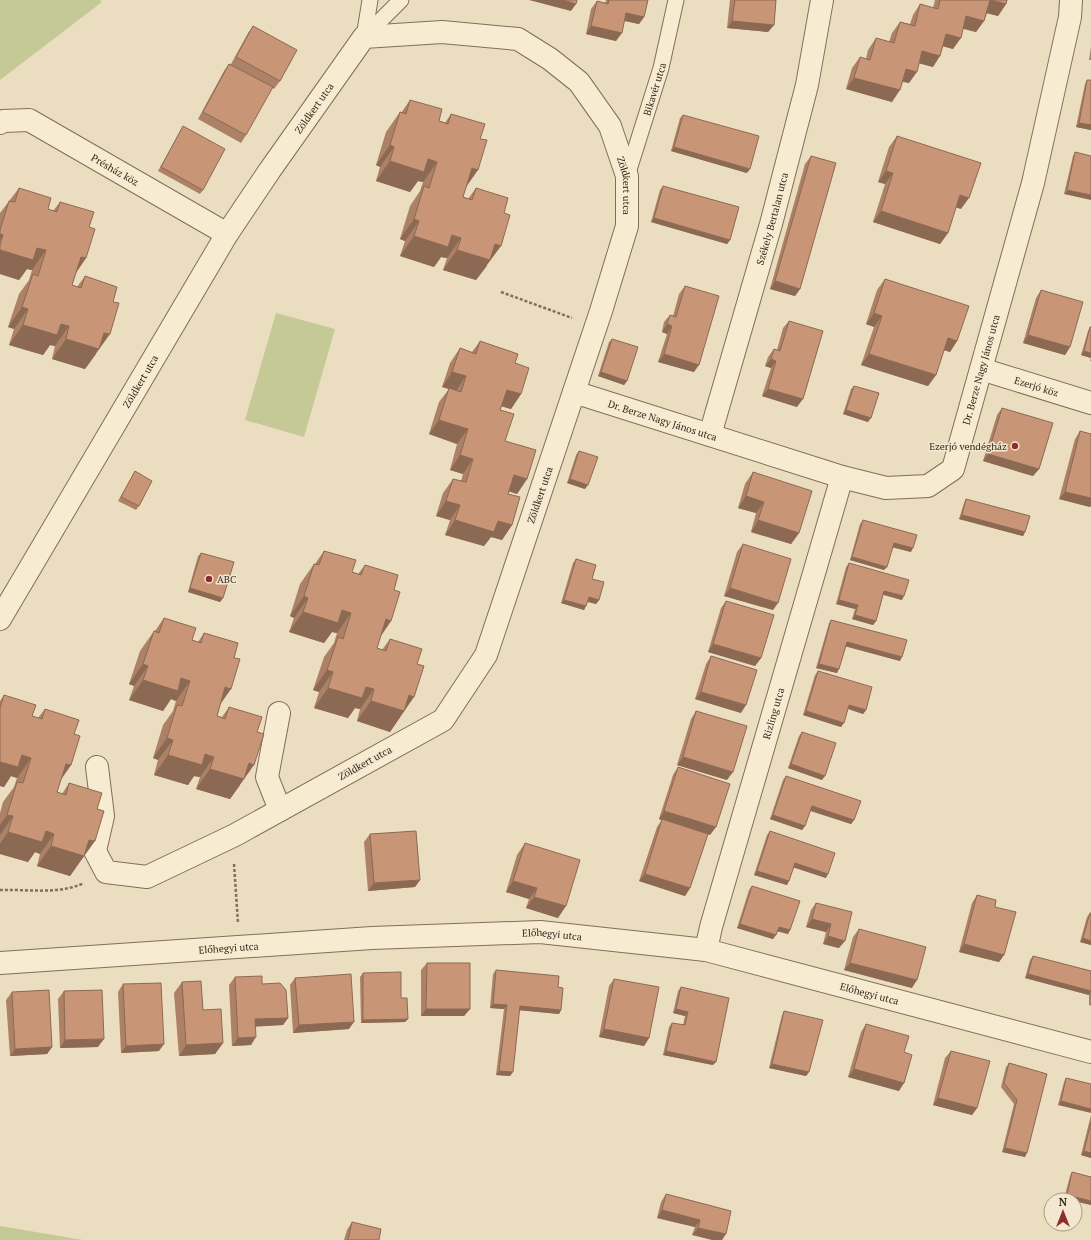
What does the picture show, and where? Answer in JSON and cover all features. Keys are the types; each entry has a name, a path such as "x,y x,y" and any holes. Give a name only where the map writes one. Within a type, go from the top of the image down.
{"street":[{"name":"Székely Bertalan utca","path":"710,435 779,193 807,85 822,0"},
{"name":"Dr. Berze Nagy János utca","path":"574,392 842,477 886,488 928,486 953,469 1034,183 1070,18 1071,0"},
{"name":"Zöldkert utca","path":"0,619 227,234 270,170 364,37 442,32 518,39 550,59 579,82 610,126 627,176 627,226 602,311 486,655 443,720 231,836 147,877 106,872"},
{"name":"Présház köz","path":"0,123 3,121 29,120 227,234"},
{"name":"Ezerjó köz","path":"982,369 1091,403"},
{"name":"Rizling utca","path":"706,950 713,920 842,477"},
{"path":"279,713 267,777 280,810"},
{"path":"97,767 103,816 95,850 106,872"},
{"name":"Előhegyi utca","path":"0,963 372,938 540,932 706,950 1091,1052"}],"lane":[{"path":"364,37 370,0"},
{"path":"364,37 401,0"},
{"name":"Bikavér utca","path":"627,176 661,68 676,0"}],"path":[{"path":"501,292 566,316"},
{"path":"231,836 241,947"},
{"path":"0,890 49,890 75,887 106,872"}],"green space":[{"path":"0,0 100,0 102,2 0,80"},
{"path":"276,313 335,329 304,437 245,420"},
{"path":"0,1226 83,1240 0,1240"}],"building":[{"path":"563,0 577,0 576,4"},
{"path":"609,0 648,0 644,17 626,13 622,33 591,26 597,1 608,4"},
{"path":"735,0 776,0 774,25 732,21"},
{"path":"940,0 990,0 984,21 966,16 961,38 946,34 940,56 922,51 917,72 906,69 900,90 854,78 860,57 870,60 876,38 894,43 900,22 915,26 920,4 938,9"},
{"path":"990,0 1007,0 1006,4"},
{"path":"253,26 297,50 280,81 236,57"},
{"path":"229,64 273,87 246,135 203,112"},
{"path":"1087,80 1091,80 1091,125 1079,123"},
{"path":"410,100 442,109 439,121 448,124 451,114 485,124 480,139 487,140 478,170 472,168 463,197 472,200 476,188 508,198 504,213 510,215 501,246 495,244 490,260 457,250 461,238 452,235 448,247 414,236 419,221 414,219 424,186 429,188 437,162 428,159 424,172 390,161 394,147 390,145 400,112 406,114"},
{"path":"683,115 759,136 750,169 674,147"},
{"path":"183,126 225,149 203,190 161,167"},
{"path":"897,136 981,163 969,198 960,195 948,233 881,211 893,173 886,171"},
{"path":"1075,152 1091,156 1091,195 1067,190"},
{"path":"811,156 836,163 800,289 775,281"},
{"path":"663,186 739,207 730,240 654,218"},
{"path":"19,188 51,198 48,209 57,212 60,202 94,212 89,227 95,229 86,258 81,257 72,285 81,288 85,276 117,287 113,302 119,303 110,334 104,333 99,349 66,339 69,326 61,324 57,335 23,325 28,309 22,307 33,274 38,276 46,250 37,248 33,260 0,250 3,235 0,234 0,230 9,201 15,202"},
{"path":"885,279 969,306 957,341 948,338 936,375 869,354 882,316 874,313"},
{"path":"685,286 719,296 699,365 664,354 672,326 667,324 670,315 676,317"},
{"path":"1041,290 1083,302 1070,347 1028,335"},
{"path":"789,321 823,331 803,399 768,389 776,361 771,359 774,349 780,351"},
{"path":"1091,327 1091,353 1084,351"},
{"path":"612,339 638,347 627,381 601,372"},
{"path":"480,341 518,354 515,363 529,368 521,394 507,390 500,410 514,414 505,441 536,450 527,479 514,475 508,494 520,497 512,525 498,521 494,532 455,520 460,505 446,501 453,479 466,482 473,459 460,455 468,429 439,420 449,388 461,392 466,376 452,372 460,348 476,354"},
{"path":"854,386 879,393 871,418 846,410"},
{"name":"Ezerjó vendégház","path":"1002,408 1053,423 1039,469 988,454"},
{"path":"1080,431 1091,434 1091,498 1065,492"},
{"path":"579,451 598,457 588,485 570,479"},
{"path":"135,471 152,481 139,506 121,497"},
{"path":"753,472 812,491 799,533 758,520 764,502 746,496"},
{"path":"966,499 1030,516 1025,532 962,515"},
{"path":"863,520 917,535 913,548 894,543 887,567 852,557"},
{"path":"743,544 791,559 778,603 730,588"},
{"path":"324,551 356,560 352,572 361,575 365,565 398,575 394,590 400,592 391,621 386,619 377,648 386,651 390,639 422,649 417,664 424,666 414,697 409,695 404,711 371,701 374,689 366,687 362,698 328,688 333,672 327,670 338,637 343,639 351,613 342,610 338,623 303,612 308,598 304,596 314,564 319,565"},
{"name":"ABC","path":"201,553 234,562 223,598 190,588"},
{"path":"576,559 596,565 592,579 604,582 599,600 589,597 586,606 564,600"},
{"path":"849,563 909,580 904,596 884,591 876,621 855,615 858,605 839,600"},
{"path":"726,601 774,615 761,658 713,644"},
{"path":"164,618 196,628 192,640 201,643 204,633 238,643 234,658 240,659 231,689 225,687 217,716 225,719 229,707 262,717 257,732 264,734 254,765 249,763 244,779 210,769 214,757 205,754 202,765 168,755 173,740 167,738 177,705 182,706 190,681 181,678 178,691 143,680 148,666 143,664 154,631 159,633"},
{"path":"831,620 907,640 902,657 847,642 839,669 819,664"},
{"path":"711,656 757,670 746,705 701,692"},
{"path":"818,671 872,687 866,710 849,705 844,723 806,711"},
{"path":"4,695 36,705 32,716 42,719 45,709 79,720 74,734 80,736 71,765 66,764 57,792 66,795 69,783 102,793 97,809 104,811 95,841 89,840 84,856 51,846 54,834 46,831 42,842 8,832 13,816 7,815 17,782 23,783 31,758 22,755 18,767 0,762 0,708"},
{"path":"696,711 747,726 733,772 683,757"},
{"path":"802,732 836,743 825,776 791,764"},
{"path":"678,767 730,784 716,827 664,811"},
{"path":"786,776 861,801 854,820 812,806 805,826 773,815"},
{"path":"662,819 708,834 690,888 645,874"},
{"path":"416,831 420,880 374,883 370,834"},
{"path":"770,831 835,853 828,874 795,863 789,881 757,871"},
{"path":"525,843 580,860 566,906 534,897 537,888 513,881"},
{"path":"752,886 800,901 790,930 779,927 776,935 740,924"},
{"path":"977,895 996,900 995,907 1016,912 1004,955 964,944"},
{"path":"816,903 852,912 845,941 828,936 831,924 812,919"},
{"path":"1091,913 1091,941 1083,938"},
{"path":"859,929 926,947 917,980 850,963"},
{"path":"1033,956 1091,971 1091,991 1028,974"},
{"path":"427,963 470,963 470,1009 426,1009"},
{"path":"496,970 559,976 558,987 563,988 561,1010 520,1006 513,1072 499,1071 507,1005 493,1004"},
{"path":"401,972 401,998 407,998 408,1019 363,1020 363,973"},
{"path":"351,974 354,1022 299,1025 295,978"},
{"path":"262,976 262,984 280,983 286,990 288,1018 255,1019 256,1037 238,1038 235,977"},
{"path":"614,979 659,987 649,1038 604,1029"},
{"path":"201,981 203,1010 221,1009 223,1043 186,1045 182,982"},
{"path":"161,983 164,1044 126,1046 123,984"},
{"path":"681,987 729,998 716,1062 666,1051 672,1023 685,1025 688,1012 676,1009"},
{"path":"49,990 52,1047 15,1049 12,992"},
{"path":"102,990 104,1039 65,1040 64,991"},
{"path":"784,1011 823,1020 809,1072 772,1064"},
{"path":"866,1024 909,1036 904,1052 912,1055 904,1083 854,1069"},
{"path":"951,1051 990,1061 977,1108 938,1098"},
{"path":"1009,1063 1047,1074 1027,1153 1005,1148 1017,1100 1004,1083"},
{"path":"1066,1078 1091,1084 1091,1109 1061,1101"},
{"path":"1091,1122 1091,1153 1084,1151"},
{"path":"1072,1172 1091,1177 1091,1201 1083,1199 1083,1192 1068,1192"},
{"path":"666,1194 731,1211 726,1234 698,1228 700,1220 662,1210"},
{"path":"352,1222 381,1229 379,1240 348,1240"}],"place":[{"name":"Ezerjó vendégház","path":"1015,446"},
{"name":"ABC","path":"209,579"}]}
